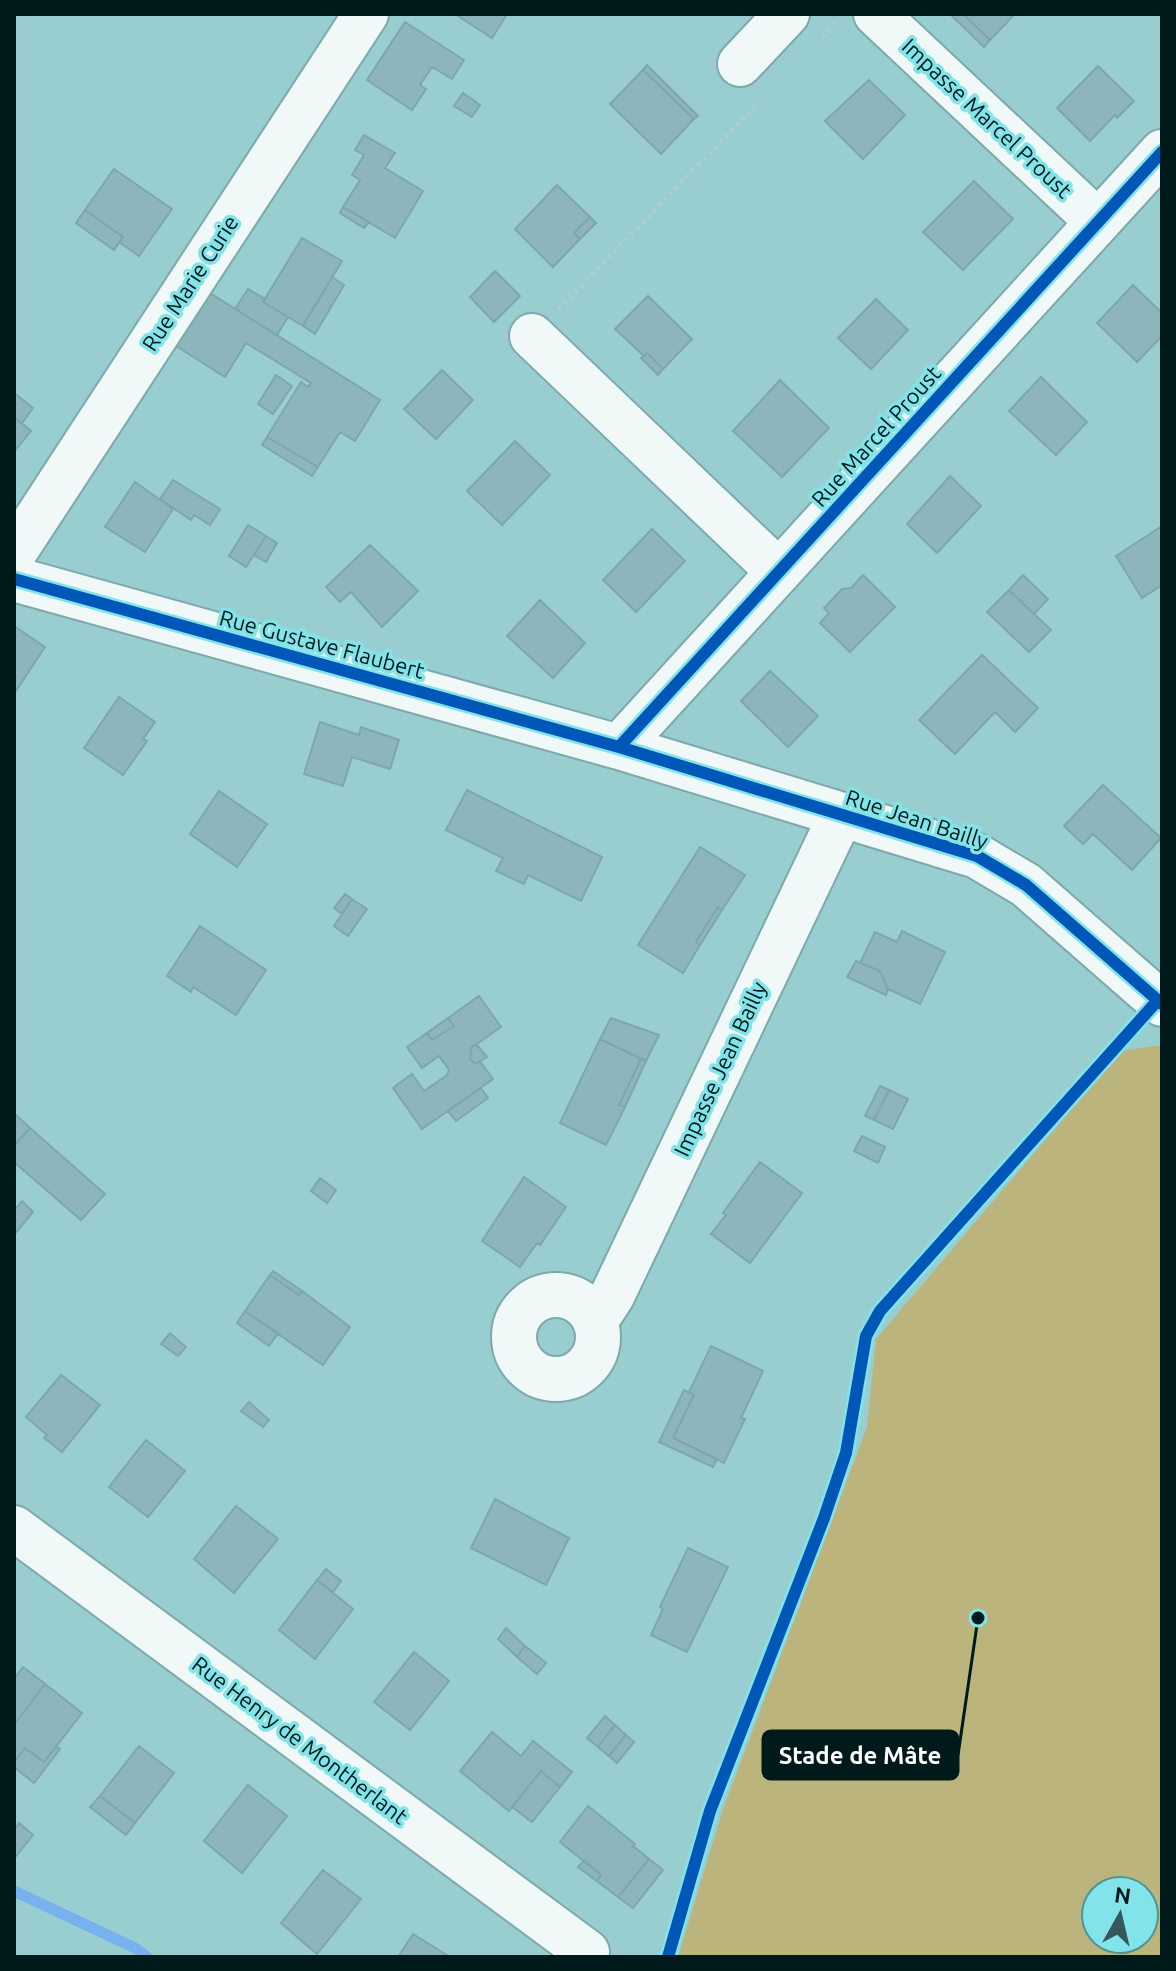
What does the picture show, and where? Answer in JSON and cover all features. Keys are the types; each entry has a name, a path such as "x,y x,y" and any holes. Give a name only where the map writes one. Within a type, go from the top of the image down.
{"street":[{"name":"Rue Marie Curie","path":"14,553 366,14"},
{"name":"Impasse Marcel Proust","path":"876,14 1098,222"},
{"path":"754,78 800,31"},
{"name":"Rue Marcel Proust","path":"619,747 1162,152"},
{"path":"532,336 779,572"},
{"name":"Rue Gustave Flaubert","path":"14,579 619,747"},
{"name":"Rue Jean Bailly","path":"619,747 977,856 1026,885 1162,1004"},
{"name":"Impasse Jean Bailly","path":"595,1322 612,1296 841,815"},
{"name":"Rue Henry de Montherlant","path":"14,1528 587,1952"}],"path":[{"path":"800,31 844,14"},
{"path":"532,336 754,78"}],"shaded area":[{"path":"1162,1045 1162,1957 678,1957 723,1809 867,1427 876,1339 1121,1051"}],"building":[{"path":"455,14 507,14 492,38"},
{"path":"950,14 963,14 990,40 984,47"},
{"path":"963,14 1015,14 990,40"},
{"path":"405,22 464,60 452,79 432,67 420,85 426,89 412,110 367,80"},
{"path":"647,65 698,116 694,119 643,70"},
{"path":"1098,66 1134,101 1117,118 1115,115 1090,141 1057,108"},
{"path":"643,70 694,119 661,154 610,104"},
{"path":"869,80 905,115 863,159 825,121"},
{"path":"463,93 480,105 472,117 454,106"},
{"path":"364,135 395,153 385,168 423,191 395,238 343,207 360,180 352,175 364,155 355,150"},
{"path":"114,169 172,209 139,256 119,242 123,237 85,210"},
{"path":"974,181 1013,219 963,270 923,232"},
{"path":"557,185 590,217 574,233 580,239 553,267 515,229"},
{"path":"343,207 369,222 364,228 340,213"},
{"path":"85,210 123,237 114,250 76,223"},
{"path":"590,217 596,223 580,239 574,233"},
{"path":"302,238 342,261 303,326 263,302"},
{"path":"495,271 520,296 494,322 470,297"},
{"path":"332,277 344,285 315,334 303,326"},
{"path":"1133,285 1162,313 1162,336 1137,362 1097,323"},
{"path":"248,289 288,317 277,335 235,309"},
{"path":"210,293 380,400 355,441 340,432 318,467 267,437 301,382 308,387 311,383 246,343 225,377 176,346"},
{"path":"648,296 692,339 663,369 615,329"},
{"path":"876,299 908,330 871,369 838,338"},
{"path":"647,353 663,369 658,375 641,358"},
{"path":"442,370 473,400 436,439 404,409"},
{"path":"276,375 292,386 273,414 258,404"},
{"path":"1041,377 1087,422 1056,455 1009,411"},
{"path":"780,380 829,428 782,477 733,431"},
{"path":"14,393 33,408 22,423 14,417"},
{"path":"14,417 31,431 14,452"},
{"path":"267,437 318,467 312,476 262,445"},
{"path":"515,441 550,475 502,525 467,491"},
{"path":"950,476 981,506 937,553 907,524"},
{"path":"173,480 220,509 210,525 194,515 191,520 160,499"},
{"path":"135,482 173,509 145,552 105,527"},
{"path":"248,525 266,536 246,567 229,556"},
{"path":"1162,526 1162,585 1142,598 1116,556"},
{"path":"652,529 685,561 636,612 603,580"},
{"path":"266,536 277,543 266,562 254,555"},
{"path":"370,545 418,591 382,627 351,592 340,602 326,587"},
{"path":"863,575 895,607 850,652 820,623 829,613 824,608 842,589 851,588"},
{"path":"1023,575 1048,599 1034,614 1009,590"},
{"path":"1009,590 1051,630 1029,652 987,612"},
{"path":"540,600 585,643 553,678 507,636"},
{"path":"14,626 45,647 14,694"},
{"path":"982,655 1038,708 1015,732 995,712 955,754 919,720"},
{"path":"770,671 818,716 788,747 741,701"},
{"path":"119,697 155,722 143,739 147,741 123,775 84,748"},
{"path":"320,722 359,735 361,727 399,740 390,769 352,757 343,786 304,774"},
{"path":"1103,785 1161,838 1132,870 1093,834 1083,844 1064,826"},
{"path":"467,790 602,857 581,901 528,875 524,884 496,871 503,858 446,830"},
{"path":"219,791 267,824 237,867 190,834"},
{"path":"700,847 745,875 722,910 718,907 696,942 700,945 683,973 638,945"},
{"path":"345,894 352,899 342,914 334,908"},
{"path":"352,899 367,909 348,936 334,926"},
{"path":"718,907 722,910 700,945 696,942"},
{"path":"200,926 266,970 236,1015 193,987 191,992 167,976"},
{"path":"902,931 945,952 920,1004 888,989 880,971 860,963 875,932 897,942"},
{"path":"856,961 880,971 888,989 886,995 847,977"},
{"path":"479,996 501,1027 471,1048 470,1059 475,1064 480,1061 493,1079 422,1129 393,1088 412,1074 424,1091 447,1075 449,1070 439,1056 422,1068 407,1047 427,1033 432,1040 454,1026 448,1018"},
{"path":"448,1018 454,1026 432,1040 427,1033"},
{"path":"611,1018 659,1035 646,1061 600,1039"},
{"path":"600,1039 641,1059 619,1105 625,1107 606,1145 560,1123"},
{"path":"476,1044 487,1057 475,1064 470,1059 471,1048"},
{"path":"641,1059 646,1061 625,1107 619,1105"},
{"path":"880,1086 889,1090 874,1120 865,1116"},
{"path":"481,1088 488,1098 456,1121 448,1111"},
{"path":"889,1090 908,1099 893,1129 874,1120"},
{"path":"14,1113 30,1128 14,1146"},
{"path":"30,1128 105,1194 81,1220 14,1162 14,1146"},
{"path":"862,1136 885,1147 878,1163 854,1151"},
{"path":"760,1162 802,1193 750,1263 711,1234"},
{"path":"524,1177 566,1207 540,1245 537,1243 520,1267 482,1241"},
{"path":"320,1178 336,1190 327,1203 311,1191"},
{"path":"22,1201 33,1212 14,1235 14,1211"},
{"path":"273,1271 302,1291 299,1295 270,1275"},
{"path":"270,1275 299,1295 302,1291 350,1327 323,1365 245,1311"},
{"path":"245,1311 278,1333 269,1346 237,1323"},
{"path":"170,1333 186,1347 178,1356 161,1344"},
{"path":"711,1346 763,1371 724,1463 673,1438 694,1395 689,1392"},
{"path":"61,1375 100,1405 62,1452 44,1438 47,1435 26,1417"},
{"path":"684,1390 694,1395 673,1438 717,1459 713,1467 659,1442"},
{"path":"249,1402 269,1420 263,1427 241,1411"},
{"path":"146,1440 185,1471 148,1517 109,1487"},
{"path":"495,1499 569,1538 546,1585 471,1548"},
{"path":"236,1506 278,1539 234,1593 194,1559"},
{"path":"688,1548 728,1567 687,1652 651,1635 663,1609 660,1607"},
{"path":"326,1569 341,1581 333,1592 317,1580"},
{"path":"317,1580 353,1609 315,1659 279,1630"},
{"path":"506,1628 525,1646 517,1657 498,1639"},
{"path":"525,1646 546,1663 537,1674 517,1657"},
{"path":"414,1652 449,1681 410,1730 374,1702"},
{"path":"23,1667 45,1684 14,1725 14,1679"},
{"path":"45,1684 82,1713 44,1762 25,1748 14,1762 14,1725"},
{"path":"605,1716 615,1725 598,1747 587,1738"},
{"path":"615,1725 626,1735 609,1756 598,1747"},
{"path":"492,1732 521,1756 533,1741 572,1772 560,1787 541,1771 509,1811 460,1771"},
{"path":"626,1735 634,1742 617,1763 609,1756"},
{"path":"56,1746 60,1749 34,1783 14,1767 14,1762 25,1748 44,1762"},
{"path":"139,1746 174,1773 135,1823 100,1796"},
{"path":"541,1771 560,1787 532,1822 512,1807"},
{"path":"248,1785 287,1816 242,1873 204,1841"},
{"path":"100,1796 135,1823 126,1835 90,1807"},
{"path":"588,1806 649,1859 618,1897 597,1881 601,1875 560,1842"},
{"path":"19,1823 33,1835 14,1859 14,1830"},
{"path":"649,1859 663,1870 633,1908 618,1897"},
{"path":"584,1860 601,1875 597,1881 578,1867"},
{"path":"323,1870 361,1899 317,1954 281,1923"},
{"path":"413,1934 450,1957 398,1957"}],"waterway":[{"path":"14,1891 135,1948 147,1957"}],"cycle path":[{"path":"619,747 1162,152"},
{"path":"14,579 619,747 977,856 1026,885 1162,1004"},
{"path":"668,1957 710,1811 824,1518 846,1453 866,1336 880,1311 1158,1000"}],"place":[{"name":"Stade de Mâte","path":"978,1618"}]}
